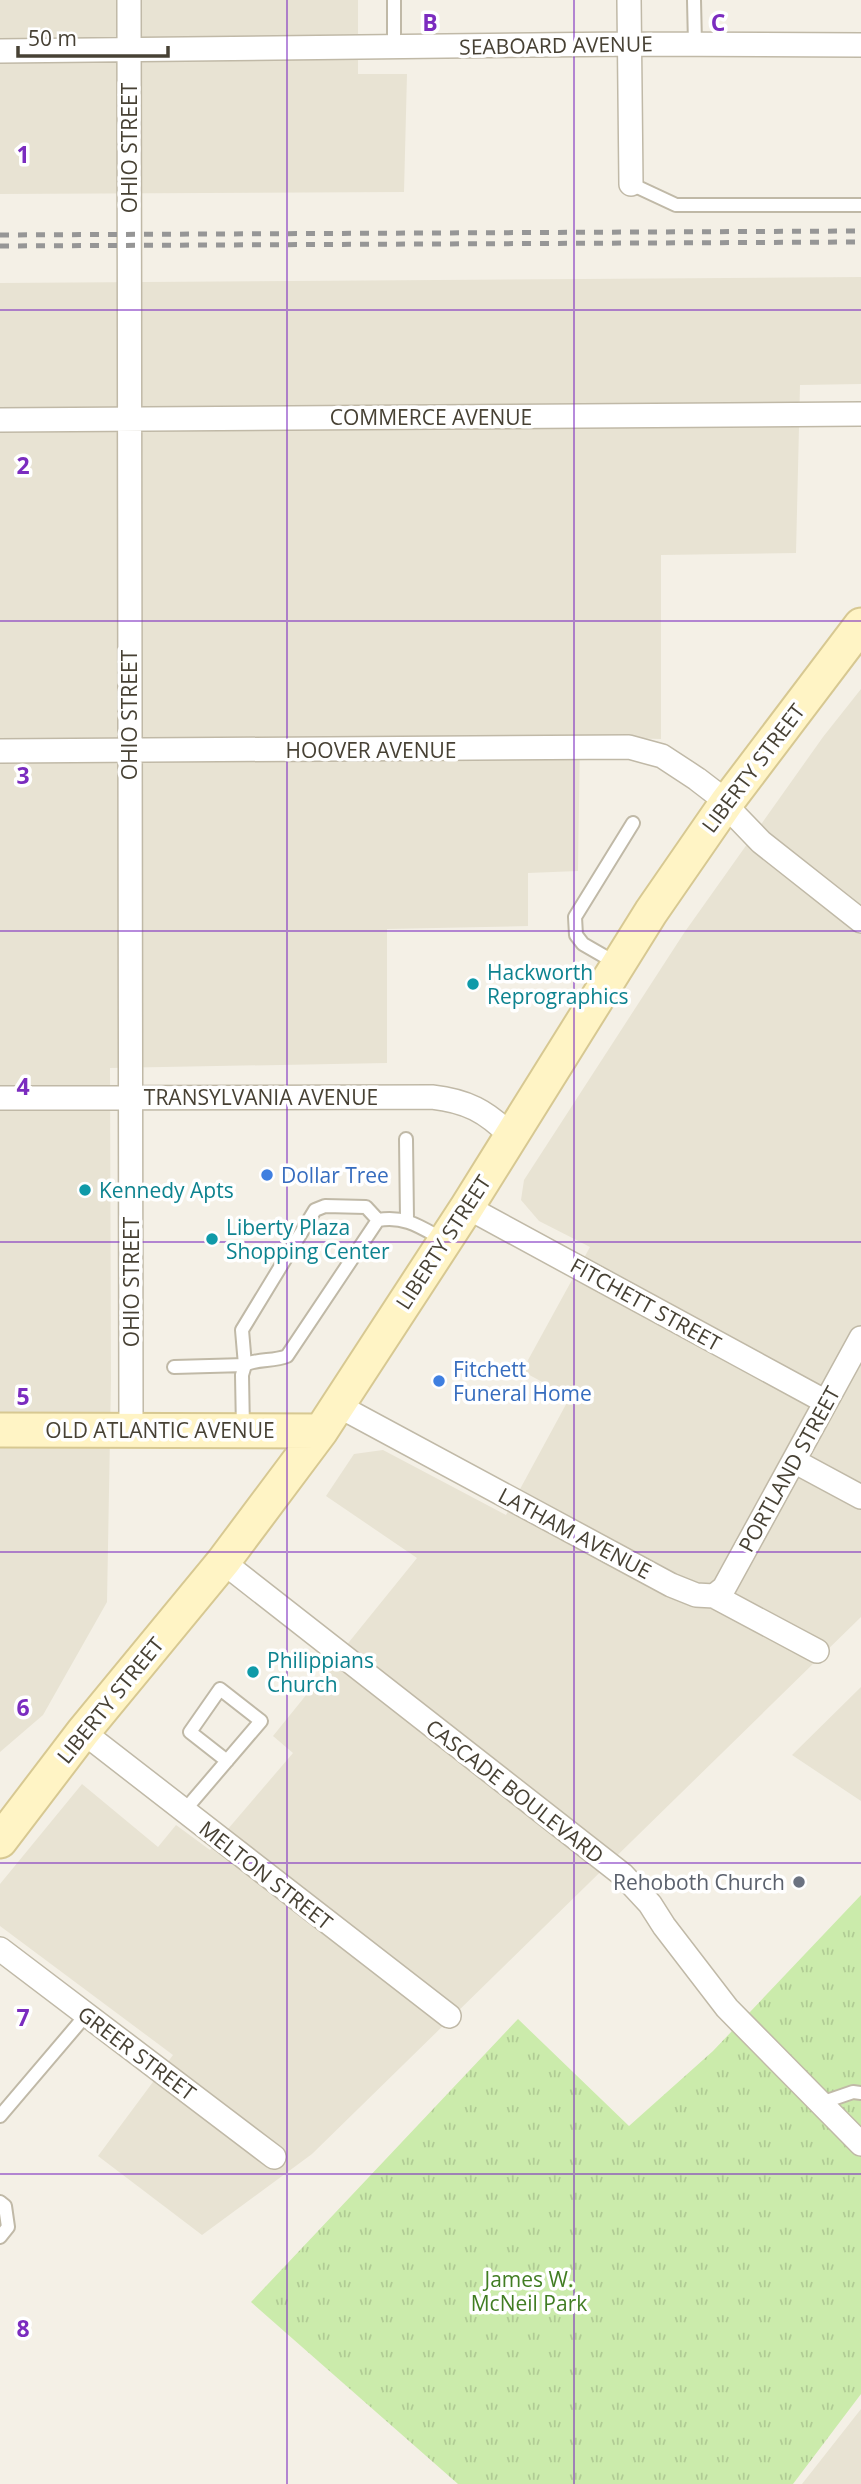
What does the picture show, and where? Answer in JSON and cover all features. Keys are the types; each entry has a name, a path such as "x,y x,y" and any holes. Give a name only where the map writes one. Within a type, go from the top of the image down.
{"main road":[{"name":"LIBERTY STREET","path":"0,1842 83,1732 223,1562 329,1418 467,1207 651,912 727,802 861,625"},
{"name":"OLD ATLANTIC AVENUE","path":"0,1430 243,1430 329,1418"}],"street":[{"name":"OHIO STREET","path":"129,0 131,1429"},
{"path":"629,0 631,184"},
{"name":"SEABOARD AVENUE","path":"0,51 630,44 861,45"},
{"name":"COMMERCE AVENUE","path":"0,420 861,414"},
{"name":"HOOVER AVENUE","path":"0,751 629,747 662,756 727,802 734,815 761,842 861,921"},
{"name":"TRANSYLVANIA AVENUE","path":"0,1098 396,1096 455,1099 492,1117 511,1136"},
{"name":"FITCHETT STREET","path":"467,1207 826,1402"},
{"name":"PORTLAND STREET","path":"714,1597 724,1588 861,1338"},
{"name":"LATHAM AVENUE","path":"329,1418 671,1585 696,1595 714,1597 817,1651"},
{"path":"794,1461 861,1497"},
{"name":"CASCADE BOULEVARD","path":"223,1562 623,1875 650,1904 727,2008 861,2144"},
{"name":"MELTON STREET","path":"83,1732 449,2016"},
{"name":"GREER STREET","path":"0,1949 274,2157"}],"lane":[{"path":"394,0 394,47"},
{"path":"694,0 695,44"},
{"path":"631,184 676,205 861,205"},
{"path":"618,964 583,944 576,935 575,917 633,823"},
{"path":"406,1139 407,1219"},
{"path":"243,1430 242,1375 245,1365 242,1329 315,1210 326,1206 366,1207 378,1220"},
{"path":"174,1367 245,1365 252,1361 277,1360 287,1356 378,1220 391,1217 407,1219 444,1241"},
{"path":"184,1811 227,1761 261,1721 220,1689 190,1732 227,1761"},
{"path":"0,2116 86,2015"},
{"path":"821,2103 853,2092 861,2093"},
{"path":"0,2202 5,2206 8,2227 0,2237"}],"shaded area":[{"path":"0,0 358,0 358,74 407,74 404,192 0,194"},
{"path":"861,277 861,384 800,385 796,553 661,555 661,739 580,737 578,871 528,873 528,926 387,929 387,1063 110,1068 111,1380 107,1602 43,1715 0,1752 0,283"},
{"path":"861,689 861,1617 312,2154 202,2235 98,2156 173,2055 0,1926 0,1884 82,1784 158,1847 176,1825 210,1850 293,1753 273,1736 417,1558 326,1496 354,1454 383,1450 506,1515 570,1397 522,1371 590,1247 539,1221 521,1200 524,1180 684,933 823,737"},
{"path":"861,1687 861,1801 792,1755"},
{"path":"861,2409 861,2484 802,2484"}],"green space":[{"name":"James W. McNeil Park","path":"861,1895 861,2394 793,2484 458,2484 251,2302 518,2019 629,2126 713,2051"}],"railway":[{"path":"0,235 861,231"},
{"path":"0,246 861,242"}],"place":[{"name":"Hackworth Reprographics","path":"473,984"},
{"name":"Dollar Tree","path":"267,1175"},
{"name":"Kennedy Apts","path":"85,1190"},
{"name":"Liberty Plaza Shopping Center","path":"212,1239"},
{"name":"Fitchett Funeral Home","path":"439,1381"},
{"name":"Philippians Church","path":"253,1672"},
{"name":"Rehoboth Church","path":"799,1882"}]}
